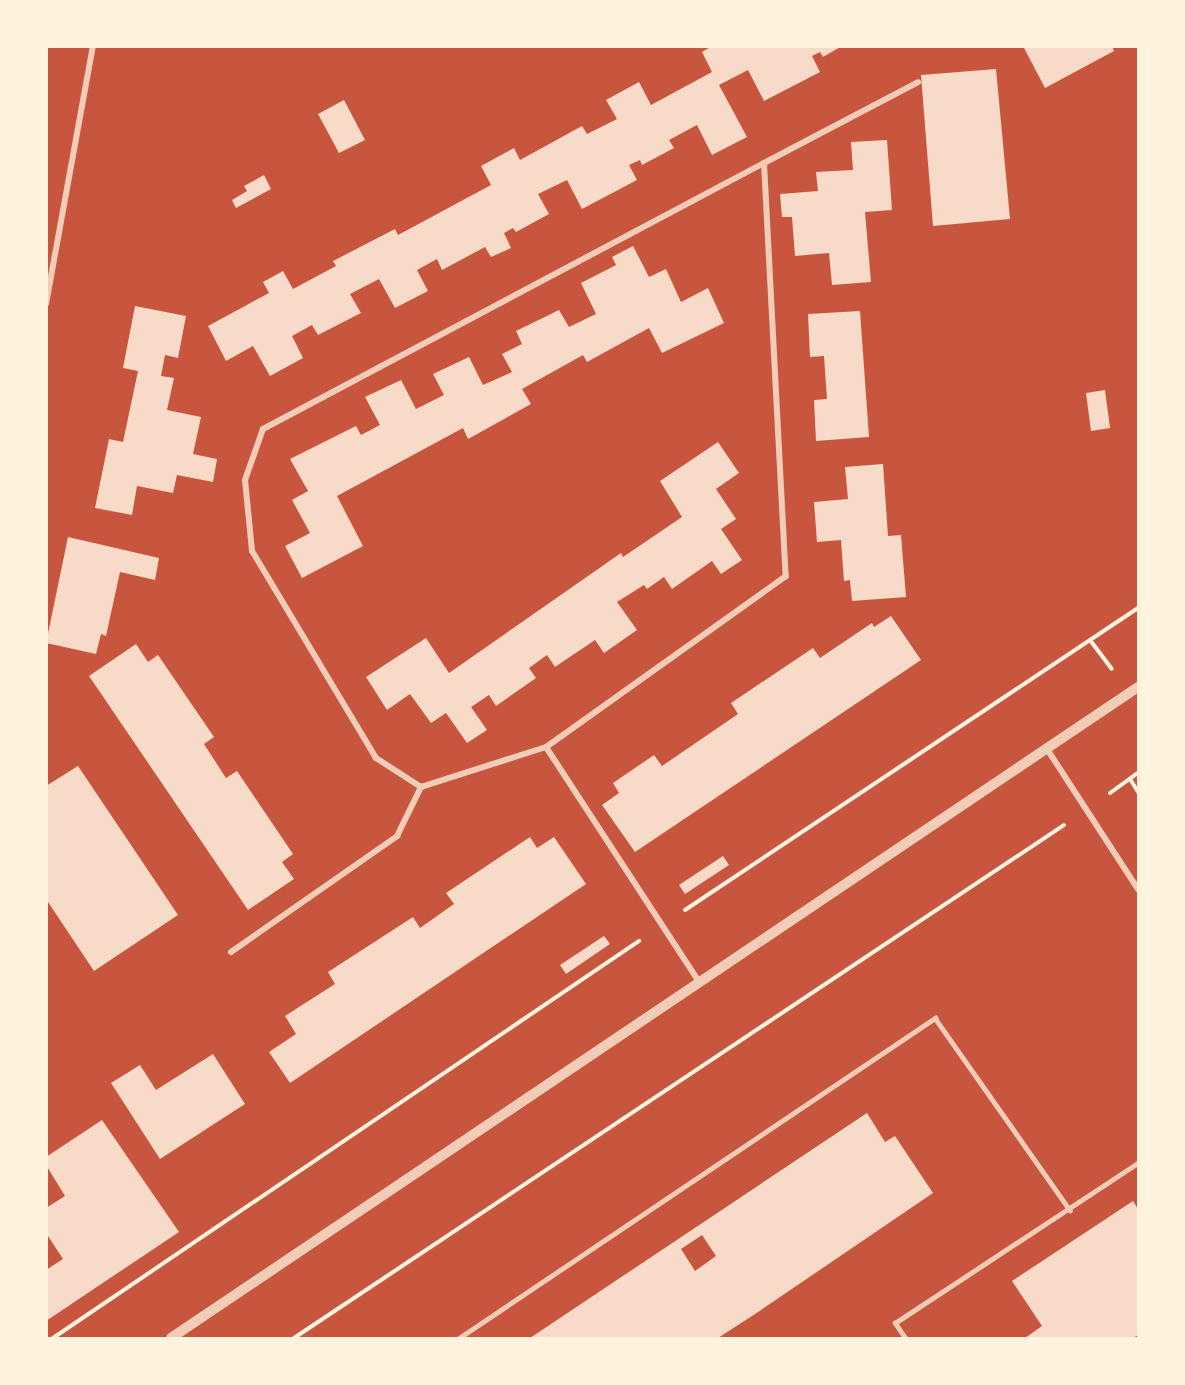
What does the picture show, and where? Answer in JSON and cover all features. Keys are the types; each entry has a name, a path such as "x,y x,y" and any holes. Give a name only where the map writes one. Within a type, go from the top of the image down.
{"street":[{"path":"46,304 93,47"},
{"path":"421,787 376,758 252,551 246,480 263,429 918,82"},
{"path":"231,952 398,836 421,787 546,747 786,576 764,163"},
{"path":"171,1338 1138,687"},
{"path":"546,747 699,982"},
{"path":"1047,750 1138,889"}],"lane":[{"path":"87,46 93,47"},
{"path":"459,1338 935,1018 1070,1210"},
{"path":"905,1338 895,1323 1070,1210 1138,1163"}],"path":[{"path":"53,1338 663,924 1138,608"},
{"path":"294,1338 1086,810 1138,773"},
{"path":"1130,779 1138,792"}],"building":[{"path":"712,46 842,46 823,57 820,52 812,56 820,72 764,101 748,70 719,85 747,137 712,155 697,125 669,140 674,148 642,165 640,160 629,165 637,180 582,209 567,180 538,194 549,214 516,232 513,228 504,233 511,248 491,257 485,247 442,270 437,259 417,270 428,291 395,308 379,279 350,294 361,313 318,335 312,325 292,336 303,358 270,376 253,346 226,361 208,326 269,293 263,282 283,271 293,289 336,266 333,261 395,229 398,235 491,185 481,166 514,148 520,160 582,126 587,134 617,119 606,100 639,82 651,105 712,72 702,52"},
{"path":"1023,46 1112,46 1114,51 1045,88"},
{"path":"996,69 1010,219 933,226 921,75"},
{"path":"344,100 365,140 339,153 318,114"},
{"path":"887,140 892,210 865,212 871,282 832,285 829,253 795,256 792,217 782,217 780,194 818,191 816,172 853,170 851,142"},
{"path":"264,175 271,189 236,208 232,200 247,191 244,186"},
{"path":"633,246 649,277 666,269 681,302 708,288 724,323 662,353 649,328 587,362 583,355 522,389 531,404 468,439 463,428 337,496 363,546 302,578 285,546 310,533 292,500 308,491 290,459 356,426 361,435 380,425 365,397 401,380 416,409 444,395 433,374 469,357 483,385 512,372 502,354 522,344 516,331 559,310 569,327 596,314 581,283 616,265 612,257"},
{"path":"135,306 186,316 178,358 165,355 161,376 174,378 167,410 201,417 193,454 217,459 213,482 177,475 173,493 137,486 132,515 95,508 109,439 123,442 138,371 123,368"},
{"path":"860,311 869,437 816,441 814,400 827,399 824,356 810,357 808,314"},
{"path":"1105,390 1110,428 1091,431 1086,393"},
{"path":"718,442 739,473 716,489 736,519 721,529 742,560 721,574 712,561 672,589 664,577 647,589 644,585 617,602 637,630 604,653 595,640 555,667 547,655 529,668 536,678 496,706 489,695 471,707 487,730 467,743 446,713 431,723 410,694 387,710 366,677 426,638 449,673 621,553 623,557 682,517 660,481"},
{"path":"883,464 888,536 901,535 906,597 852,601 850,580 844,581 841,540 817,542 814,502 848,499 845,467"},
{"path":"68,537 159,558 155,580 120,572 106,636 101,634 96,654 46,643"},
{"path":"891,616 921,660 635,852 602,805 619,793 613,783 654,755 662,766 738,714 731,703 813,648 820,658 872,623 874,627"},
{"path":"136,644 148,662 158,655 214,737 204,744 226,778 237,771 293,854 282,862 294,879 248,910 89,676"},
{"path":"78,766 178,915 94,971 46,899 46,786"},
{"path":"530,837 537,848 554,837 586,884 290,1083 269,1052 296,1034 285,1016 335,984 328,972 413,917 420,928 454,904 446,893"},
{"path":"723,856 729,865 685,894 679,885"},
{"path":"604,936 610,944 566,974 560,965"},
{"path":"213,1054 245,1104 160,1159 111,1083 140,1065 156,1090"},
{"path":"867,1113 885,1142 895,1136 933,1193 718,1338 530,1338","holes":["702,1235 716,1256 695,1271 681,1249"]},
{"path":"102,1120 179,1232 46,1321 46,1270 63,1259 46,1233 46,1208 65,1196 46,1165 46,1157"},
{"path":"1133,1201 1138,1209 1138,1335 1133,1338 1025,1338 1042,1326 1012,1281"}]}
